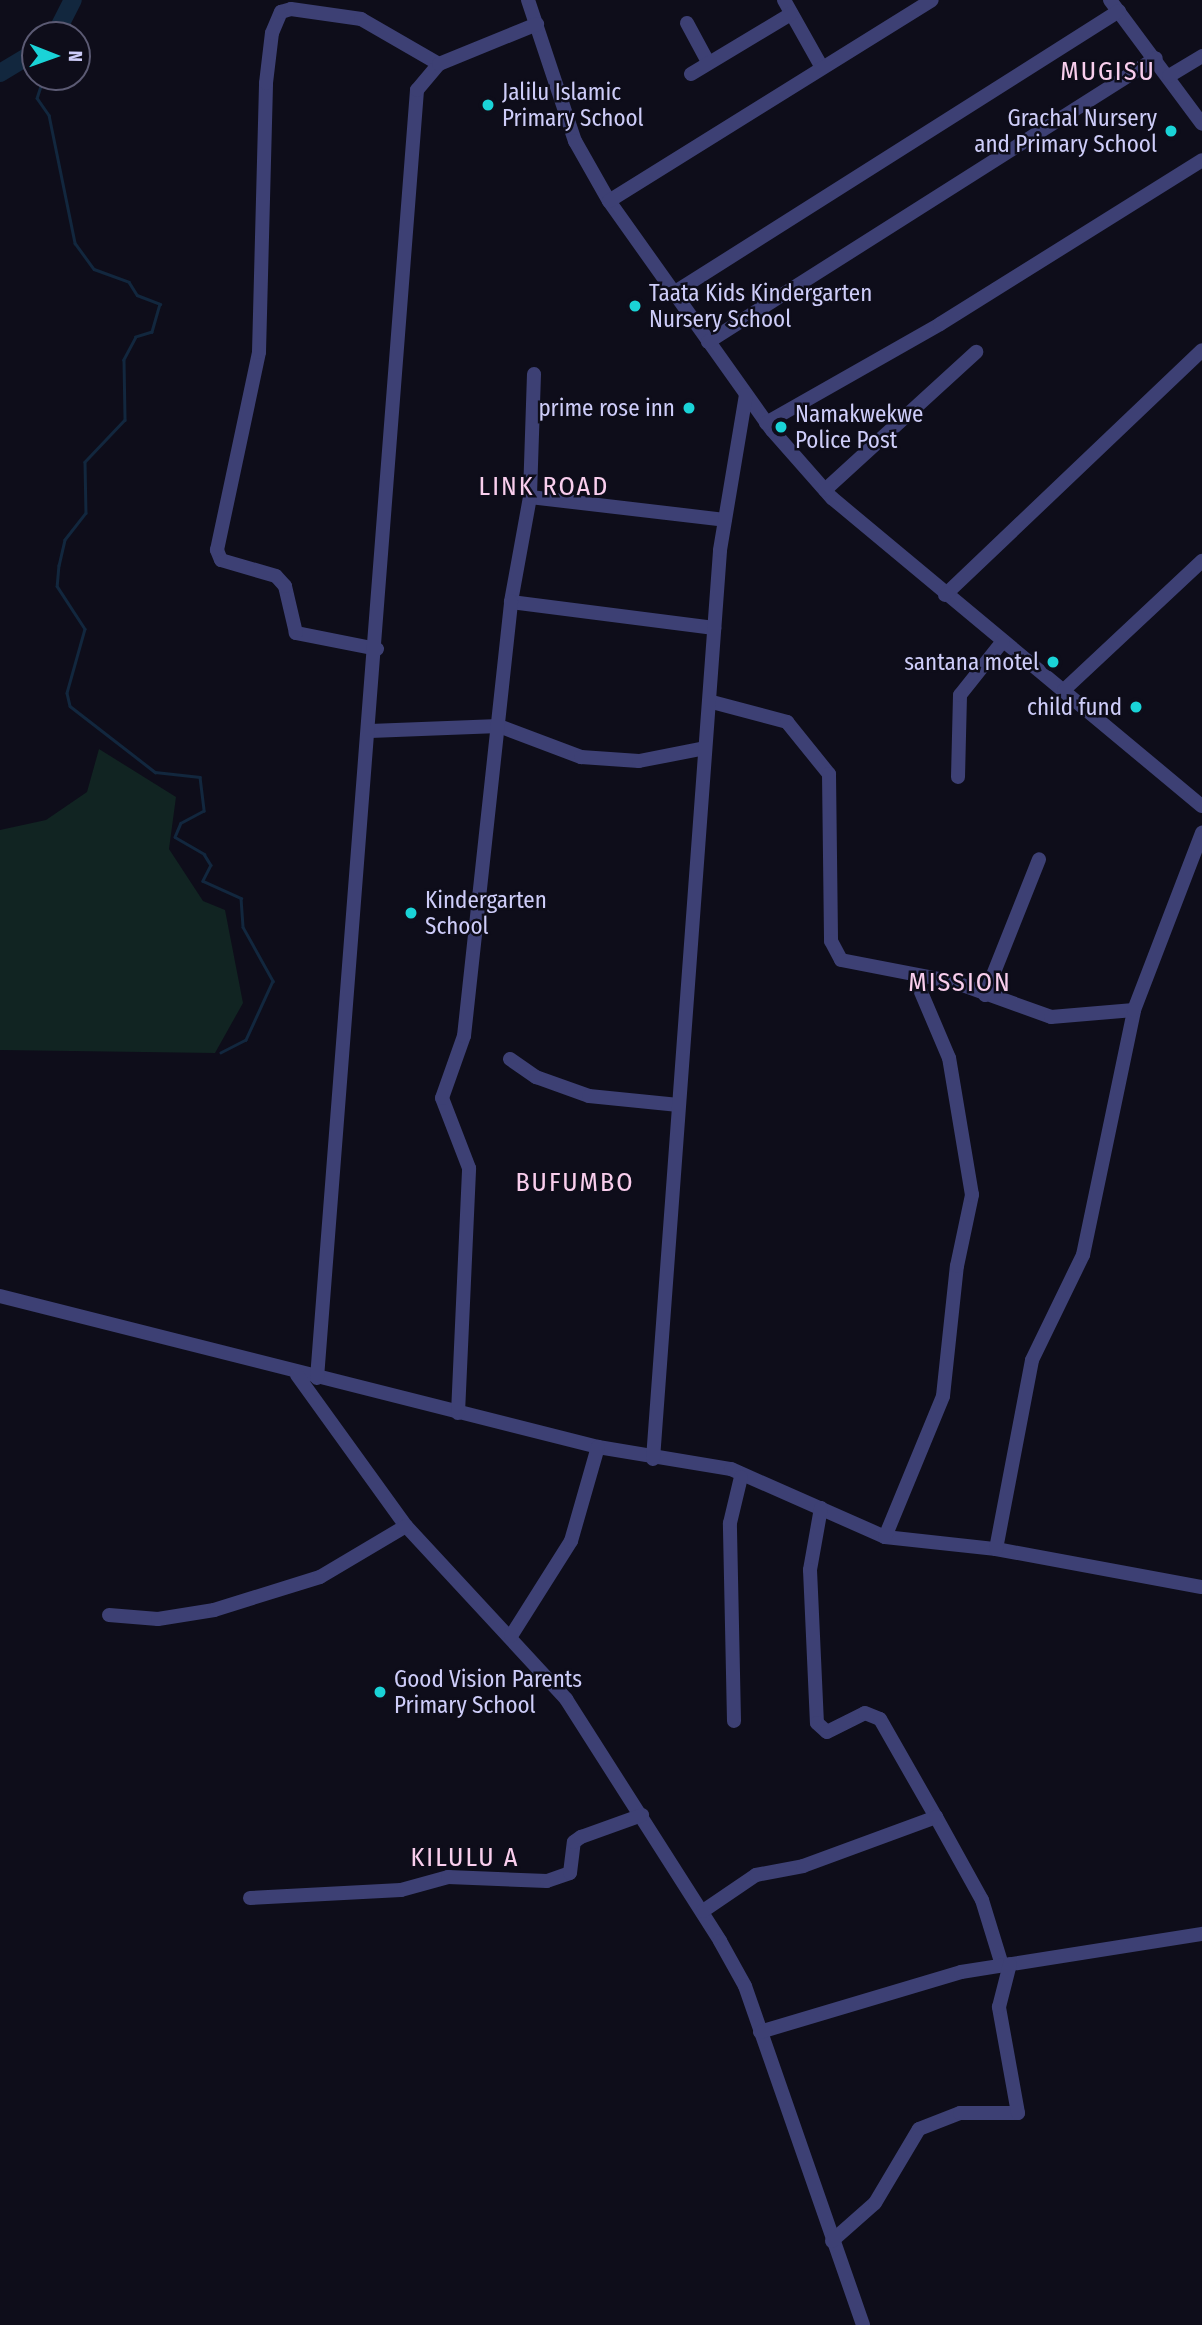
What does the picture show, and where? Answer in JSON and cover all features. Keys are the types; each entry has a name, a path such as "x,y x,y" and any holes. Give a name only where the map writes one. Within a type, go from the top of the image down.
{"street":[{"path":"528,0 571,130 609,201 766,423 825,490 945,595 1202,806"},
{"path":"784,0 821,66"},
{"path":"609,201 821,66 932,0"},
{"path":"672,293 1114,6 1156,58 1202,124"},
{"path":"377,649 296,634 285,586 276,576 221,561 216,550 259,352 265,83 272,33 281,12 291,9 361,19 439,64"},
{"path":"691,74 791,14"},
{"path":"687,23 708,62"},
{"path":"317,1378 377,649 417,90 439,64 537,24"},
{"path":"1169,76 1202,57"},
{"path":"708,342 1156,58"},
{"path":"766,423 940,324 1202,160"},
{"path":"945,595 1202,350"},
{"path":"825,490 976,352"},
{"path":"457,1413 469,1168 442,1098 464,1036 511,602 530,496 534,374"},
{"path":"653,1459 705,748 712,702 714,628 725,520 746,395"},
{"path":"530,496 725,520"},
{"path":"1064,690 1202,561"},
{"path":"511,602 714,628"},
{"path":"958,777 960,695 1003,641"},
{"path":"712,702 769,713 802,737 829,774 832,790 835,952 841,960 915,978 954,982 985,995 1065,1019 1134,1010"},
{"path":"370,731 499,726 581,757 659,761 705,748"},
{"path":"996,1549 1032,1360 1083,1255 1134,1010 1202,833"},
{"path":"985,995 1039,859"},
{"path":"885,1537 943,1396 957,1266 972,1195 949,1058 915,978"},
{"path":"510,1059 536,1077 589,1096 679,1105"},
{"path":"0,1296 132,1327 297,1375 598,1447 653,1459 720,1466 741,1477 786,1489 885,1537 996,1549 1202,1587"},
{"path":"297,1375 406,1526 511,1636 566,1699 702,1911 745,1986 863,2325"},
{"path":"511,1636 571,1541 598,1447"},
{"path":"734,1721 730,1524 741,1477"},
{"path":"821,1508 810,1570 817,1723 827,1732 865,1713 880,1719 982,1900 1006,1965 999,2007 1018,2113 960,2113 919,2129 875,2203 832,2241"},
{"path":"109,1615 158,1619 214,1610 320,1577 406,1526"},
{"path":"250,1898 401,1890 448,1877 547,1881 570,1873 574,1842 581,1837 642,1815"},
{"path":"702,1911 756,1875 803,1866 936,1817"},
{"path":"760,2032 1006,1965 1202,1934"}],"green space":[{"path":"99,749 176,797 169,849 203,901 225,910 243,1003 215,1053 0,1050 0,830 46,820 87,792"}],"waterway":[{"path":"62,21 73,0"},
{"path":"0,73 21,60"},
{"path":"39,91 37,98 49,115 75,243 94,269 129,282 137,295 160,304 152,332 136,337 124,360 125,420 85,462 86,513 65,540 59,565 57,586 85,629 67,693 70,706 155,772 200,777 204,811 181,823 175,837 204,854 211,865 203,881 241,898 243,927 273,981 246,1040 221,1053"}],"place":[{"name":"Jalilu Islamic Primary School","path":"488,105"},
{"name":"Grachal Nursery and Primary School","path":"1171,131"},
{"name":"Taata Kids Kindergarten Nursery School","path":"635,306"},
{"name":"prime rose inn","path":"689,408"},
{"name":"Namakwekwe Police Post","path":"781,427"},
{"name":"santana motel","path":"1053,662"},
{"name":"child fund","path":"1136,707"},
{"name":"Kindergarten School","path":"411,913"},
{"name":"Good Vision Parents Primary School","path":"380,1692"}],"district":[{"name":"MUGISU","path":"1108,72"},
{"name":"LINK ROAD","path":"544,487"},
{"name":"MISSION","path":"960,983"},
{"name":"BUFUMBO","path":"575,1183"},
{"name":"KILULU A","path":"465,1858"}]}
